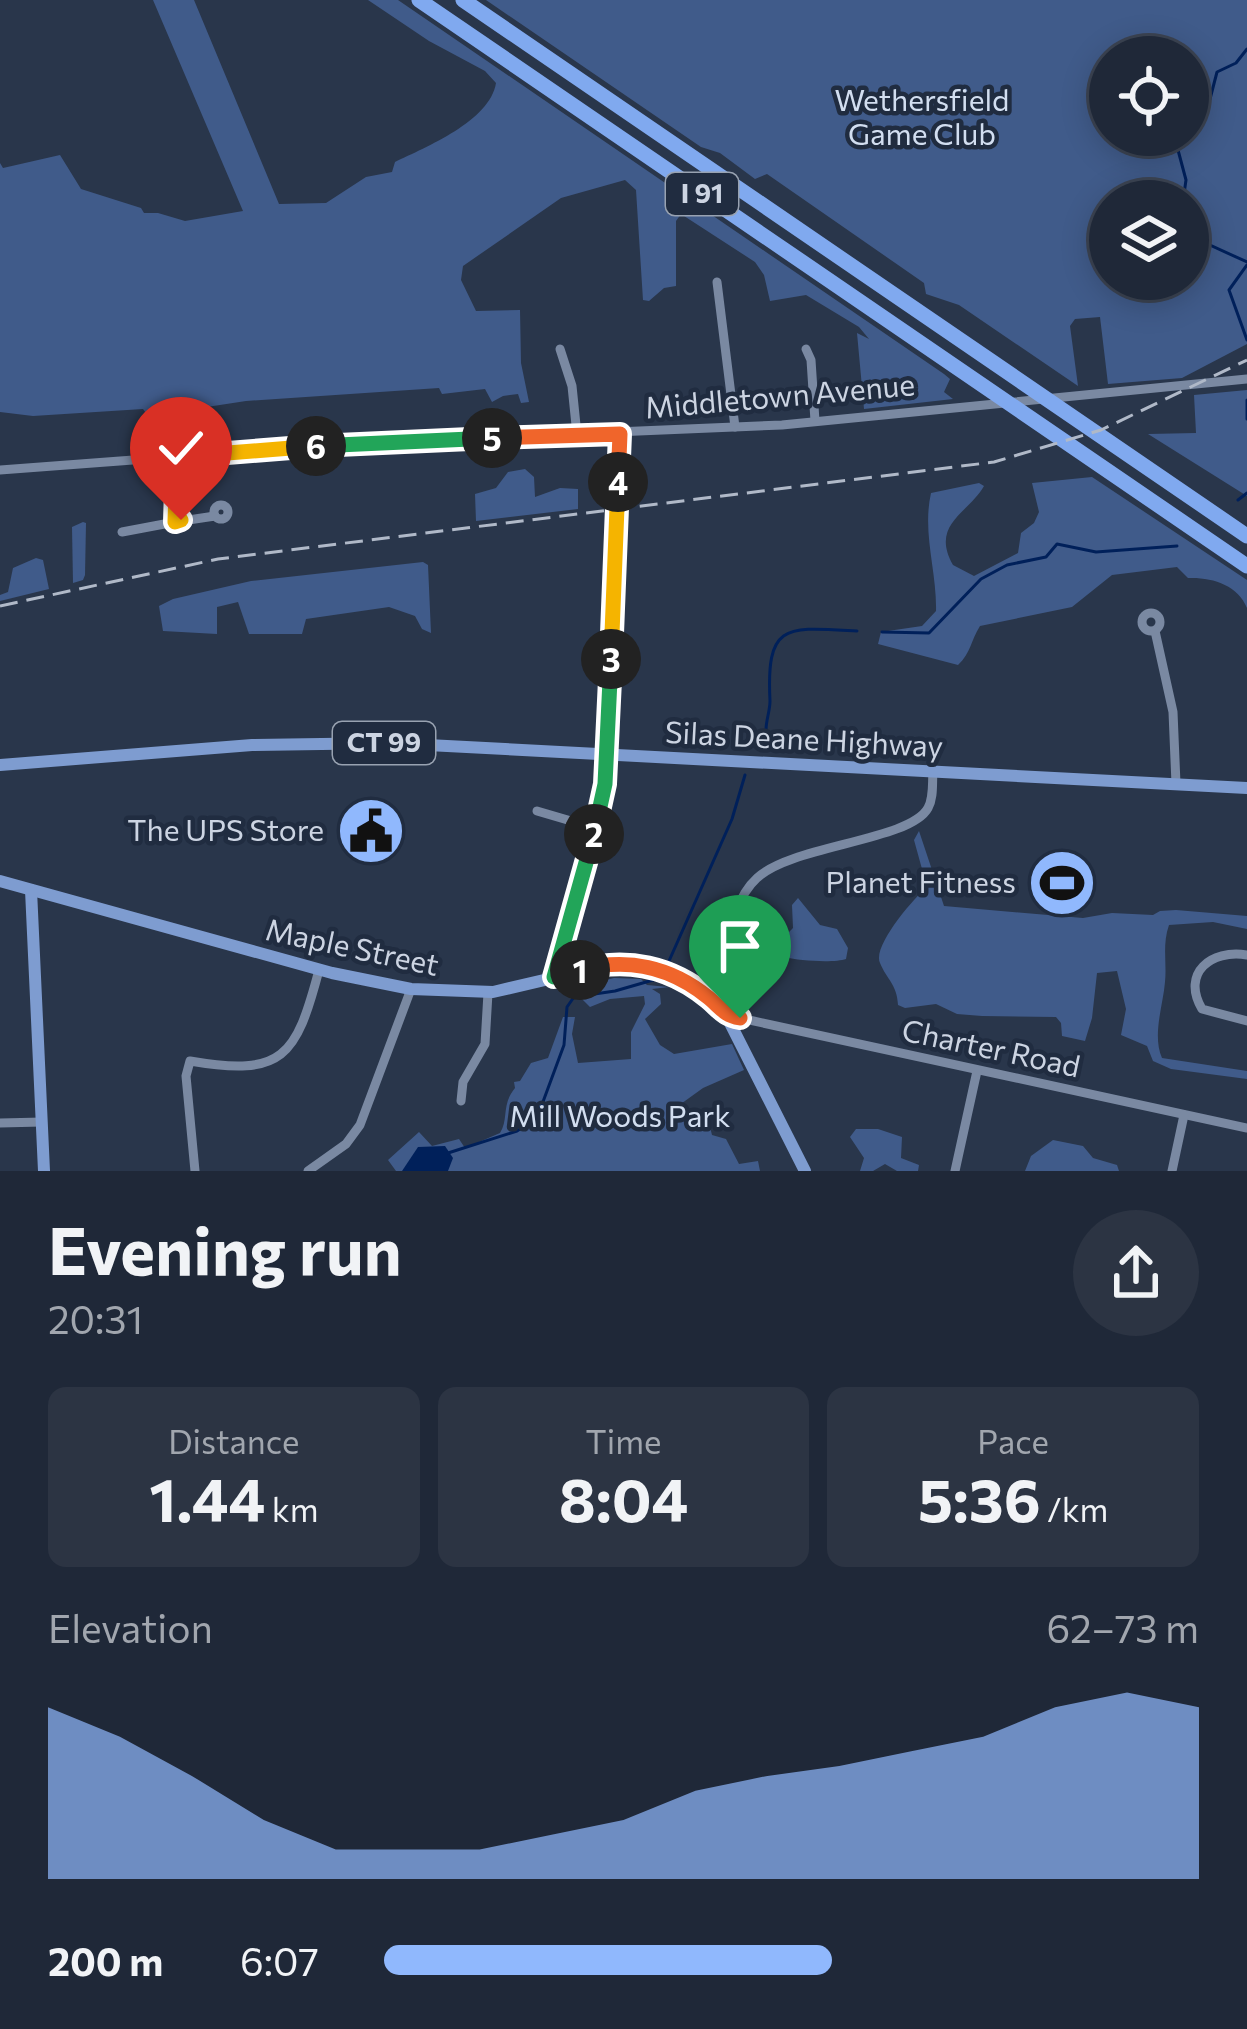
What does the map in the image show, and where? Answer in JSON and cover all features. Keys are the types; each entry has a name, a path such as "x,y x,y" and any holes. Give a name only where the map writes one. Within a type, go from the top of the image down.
{"highway":[{"name":"I 91","path":"419,0 1247,566"},
{"name":"I 91","path":"463,0 1247,536"}],"main road":[{"name":"Silas Deane Highway","path":"0,765 338,742 1247,788"},
{"name":"Maple Street","path":"0,881 319,970 412,988 488,993 613,964 664,971 711,999 726,1015 805,1171"},
{"path":"31,890 44,1171"}],"street":[{"path":"717,282 735,427"},
{"path":"560,349 572,386 577,435"},
{"path":"806,349 815,421"},
{"name":"Middletown Avenue","path":"0,470 373,442 735,427 1247,380"},
{"path":"554,977 595,828 607,754 620,434"},
{"path":"175,522 177,457"},
{"path":"122,532 215,516"},
{"path":"1155,631 1173,712 1176,784"},
{"path":"711,999 739,908 753,881 783,862 915,821 930,803 933,771"},
{"path":"537,811 595,828"},
{"path":"1247,955 1212,956 1200,968 1195,984 1202,1009 1247,1021"},
{"path":"195,1171 187,1076 190,1061 233,1069 278,1058 295,1040 319,970"},
{"path":"308,1171 346,1144 360,1125 412,988"},
{"path":"461,1101 463,1082 485,1044 488,993"},
{"name":"Charter Road","path":"726,1015 1247,1128"},
{"path":"955,1171 977,1071"},
{"path":"1172,1171 1184,1115"},
{"path":"0,1123 42,1122"}],"green space":[{"path":"153,0 194,0 279,204 326,203 366,177 392,172 395,162 470,121 491,97 496,83 485,71 368,0 398,0 944,374 950,379 944,392 953,399 864,409 857,333 869,339 859,327 806,295 770,301 764,275 755,262 681,214 676,221 676,286 643,300 636,190 625,180 561,198 463,266 461,280 476,311 520,310 521,363 529,402 521,403 518,394 492,402 485,389 442,394 439,388 246,401 148,416 143,409 33,416 0,412 0,163 3,168 60,155 81,189 141,208 144,213 185,221 243,211"},
{"name":"Wethersfield Game Club","path":"486,0 1247,0 1247,344 1182,378 1108,384 1100,317 1075,319 1070,326 1078,386 959,305 926,294 924,283 767,174 755,179 720,153 701,147"},
{"path":"1247,390 1247,496 1148,434 1196,433 1194,395"},
{"path":"525,469 534,477 535,497 560,488 578,489 578,509 476,521 475,494 496,488 508,472"},
{"path":"1092,477 1247,580 1247,608 1231,588 1188,578 1177,567 1112,575 1072,607 980,626 958,665 878,644 881,632 922,626 936,611 928,523 931,493 979,483 984,486 948,529 946,539 953,565 974,576 1018,553 1021,533 1039,512 1032,483"},
{"path":"83,522 85,575 73,583 72,527"},
{"path":"36,558 43,560 49,589 0,601 0,595 8,592 13,568"},
{"path":"428,565 431,633 422,629 415,616 389,607 306,619 302,634 249,634 238,602 217,607 217,634 163,631 159,606 173,599 251,581"},
{"path":"919,831 944,906 1083,918 1176,910 1247,916 1247,929 1213,922 1169,925 1158,1040 1162,1058 1247,1071 1247,1079 1171,1069 1153,1061 1147,1046 1121,1035 1126,1009 1117,971 1097,973 1085,1041 1062,1036 1056,1017 982,1016 957,1014 936,1004 898,1005 879,955 896,923 927,887 914,840"},
{"path":"798,898 820,925 837,929 848,948 846,959 786,957 784,937 793,928 792,905"},
{"name":"Mill Woods Park","path":"614,978 669,987 652,989 660,994 661,1004 645,1019 660,1045 674,1054 732,1044 744,1070 703,1088 678,1106 677,1114 706,1111 712,1135 726,1139 739,1164 758,1161 760,1171 396,1171 388,1160 419,1132 432,1146 459,1139 465,1148 500,1133 514,1082 520,1081 531,1063 548,1058 563,1017 575,1017 572,1034 578,1063 631,1059 631,1032 645,1004 644,996 610,999 590,1007 580,997 589,984"},
{"path":"856,1129 878,1129 902,1137 901,1158 919,1165 918,1171 897,1171 885,1164 860,1171 864,1158 850,1137"},
{"path":"1053,1140 1083,1146 1093,1158 1117,1165 1119,1171 1025,1171 1031,1156"}],"shaded area":[{"path":"445,1146 453,1158 448,1171 402,1171 418,1147"}],"waterway":[{"path":"1209,99 1217,72 1236,63 1247,49"},
{"path":"1180,156 1186,180"},
{"path":"1209,245 1247,262"},
{"path":"1247,265 1229,290 1247,340"},
{"path":"1247,400 1247,419"},
{"path":"1238,500 1247,493"},
{"path":"882,632 929,633 981,579 1007,565 1046,557 1057,544 1096,552 1177,546"},
{"path":"746,747 751,734 766,730 777,643 797,631 857,631"},
{"path":"665,970 732,819 745,775"},
{"path":"448,1153 517,1131 537,1118 564,1045 567,1007 574,997 660,978"}],"railway":[{"path":"0,606 218,559 994,462 1101,430 1247,360"}],"place":[{"name":"The UPS Store","path":"371,831"},
{"name":"Planet Fitness","path":"1062,883"}],"route":[{"path":"181,520 175,522 177,457 373,442 620,434 605,784 554,977 593,966 649,967 683,980 726,1015 740,1018"}]}
